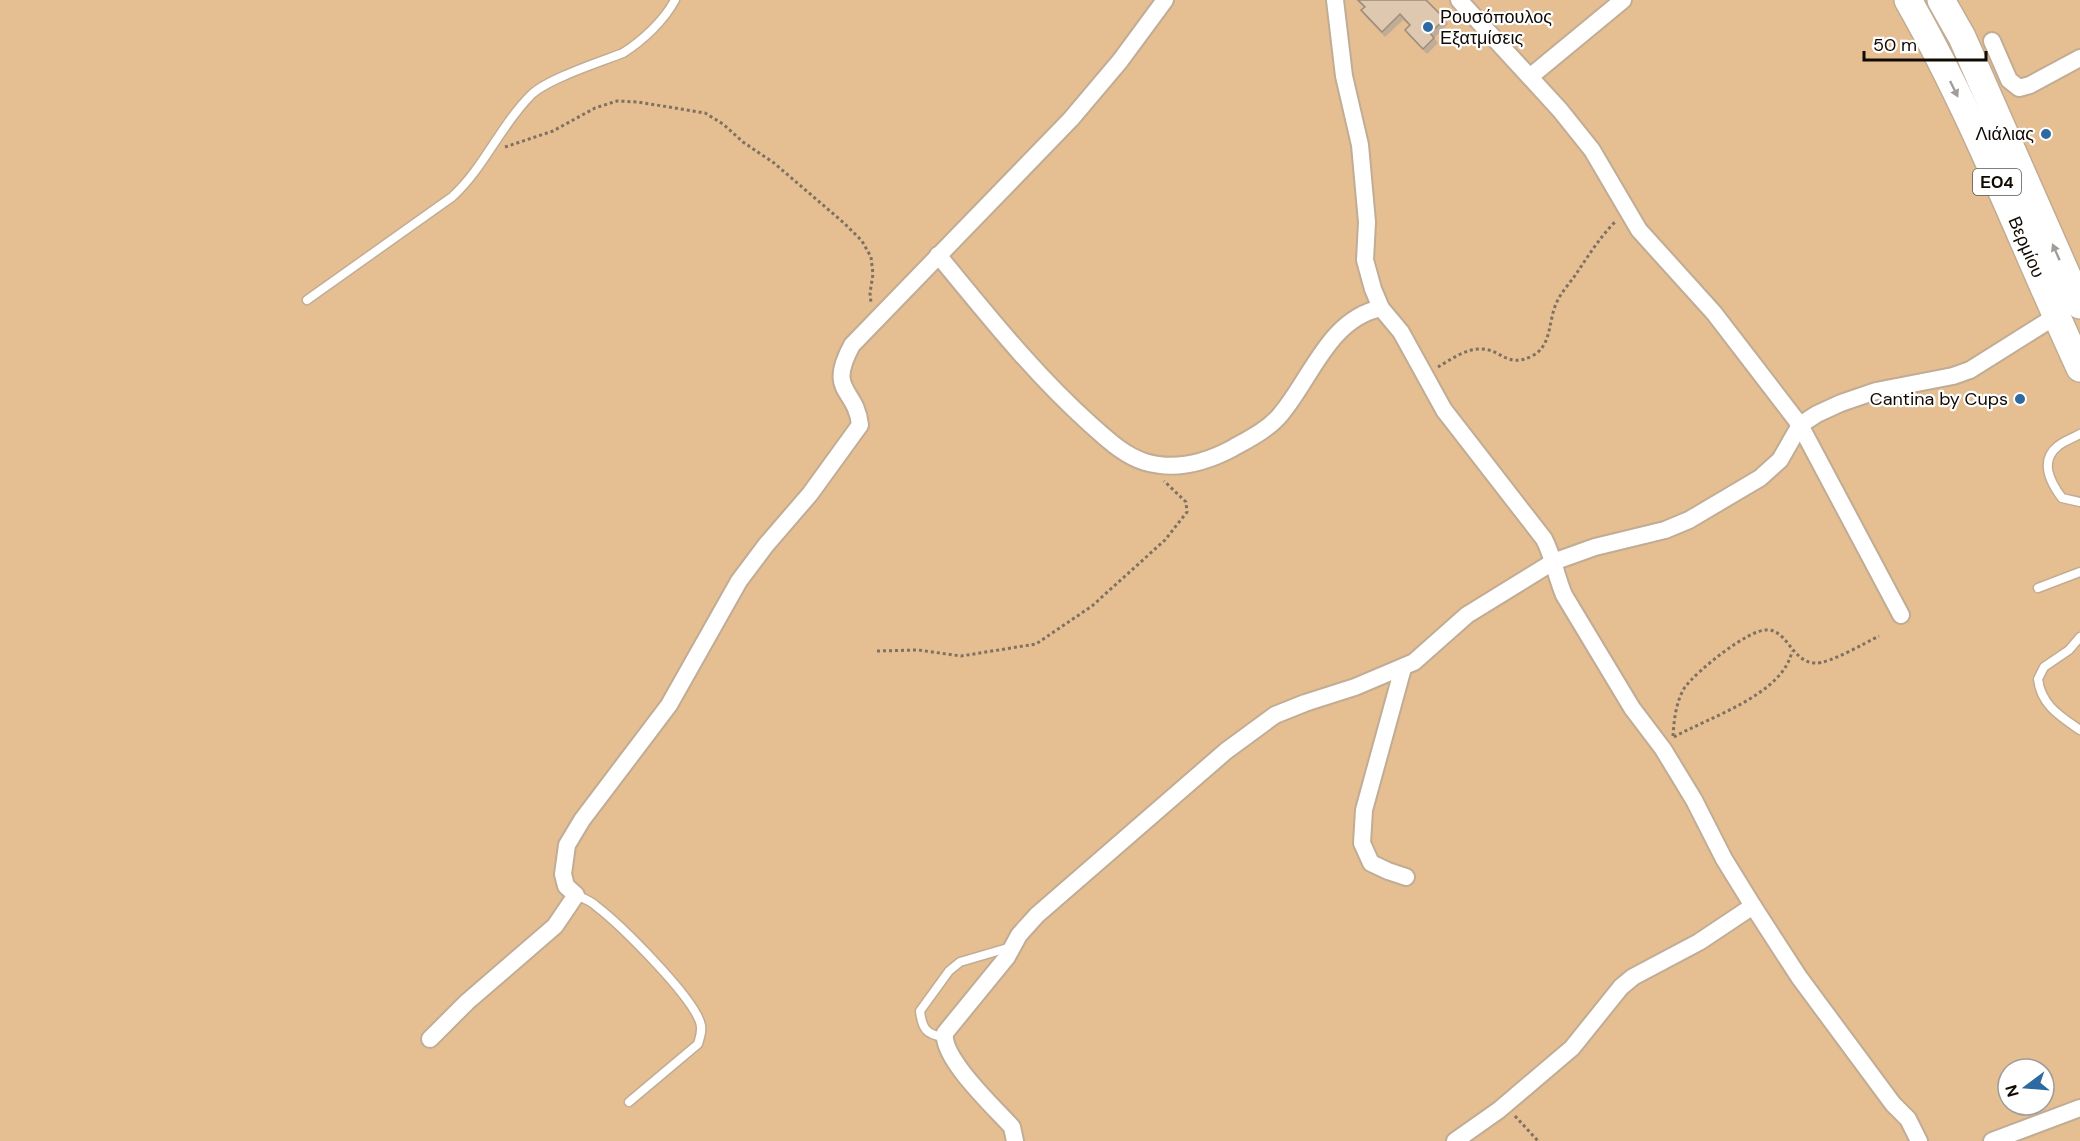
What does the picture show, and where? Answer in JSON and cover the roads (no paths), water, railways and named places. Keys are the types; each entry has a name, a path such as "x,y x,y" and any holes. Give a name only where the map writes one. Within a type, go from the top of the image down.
{"main road":[{"name":"Βερμίου","path":"1908,0 2068,311"},
{"name":"Βερμίου","path":"1941,0 1962,37 2068,311 2080,368"}],"street":[{"path":"430,1039 484,987 555,926 576,895 567,886 563,874 567,845 582,820 669,705 739,581 766,545 810,494 860,425 858,412 844,390 841,378 843,362 852,345 1071,119 1165,0"},
{"path":"1335,0 1344,76 1363,165 1367,222 1365,260 1381,308 1401,332 1444,410 1544,539 1551,552 1564,595 1632,708 1668,743 1724,859 1799,976 1893,1104 1908,1119 1919,1141"},
{"path":"1459,0 1531,76 1592,150 1625,208 1653,247 1714,313 1800,425 1901,615"},
{"path":"1531,76 1623,0"},
{"path":"1992,40 2010,80 2019,88 2030,85 2080,58"},
{"path":"938,255 1013,346 1077,412 1117,448 1147,463 1164,465 1195,463 1212,459 1252,437 1280,416 1331,340 1343,327 1362,313 1381,308"},
{"path":"1015,1141 1012,1128 962,1072 949,1053 944,1037 947,1028 1007,957 1018,935 1037,915 1226,751 1262,723 1286,710 1403,668 1422,656 1467,615 1553,562 1595,547 1665,530 1689,520 1760,478 1780,460 1800,425 1817,414 1876,391 1953,376 1970,370 2068,311"},
{"path":"1403,668 1364,810 1362,843 1371,863 1406,876"},
{"path":"1455,1141 1499,1110 1572,1048 1621,987 1633,976 1699,942 1754,906"},
{"path":"1992,1141 2080,1108"}],"lane":[{"path":"307,300 467,184 489,150 532,94 546,84 623,53 634,46 670,9 675,0"},
{"path":"2080,434 2058,445 2048,457 2048,472 2061,498 2080,502"},
{"path":"2038,588 2080,572"},
{"path":"2080,637 2069,650 2044,667 2038,679 2043,698 2051,709 2080,730"},
{"path":"576,895 594,903 670,979 700,1023 701,1034 698,1044 629,1102"},
{"path":"944,1037 933,1036 927,1032 922,1024 920,1011 949,971 960,962 1012,946"}],"place":[{"name":"Ρουσόπουλος Εξατμίσεις","path":"1428,27"},
{"name":"Λιάλιας","path":"2046,134"},
{"name":"Cantina by Cups","path":"2020,399"}]}
